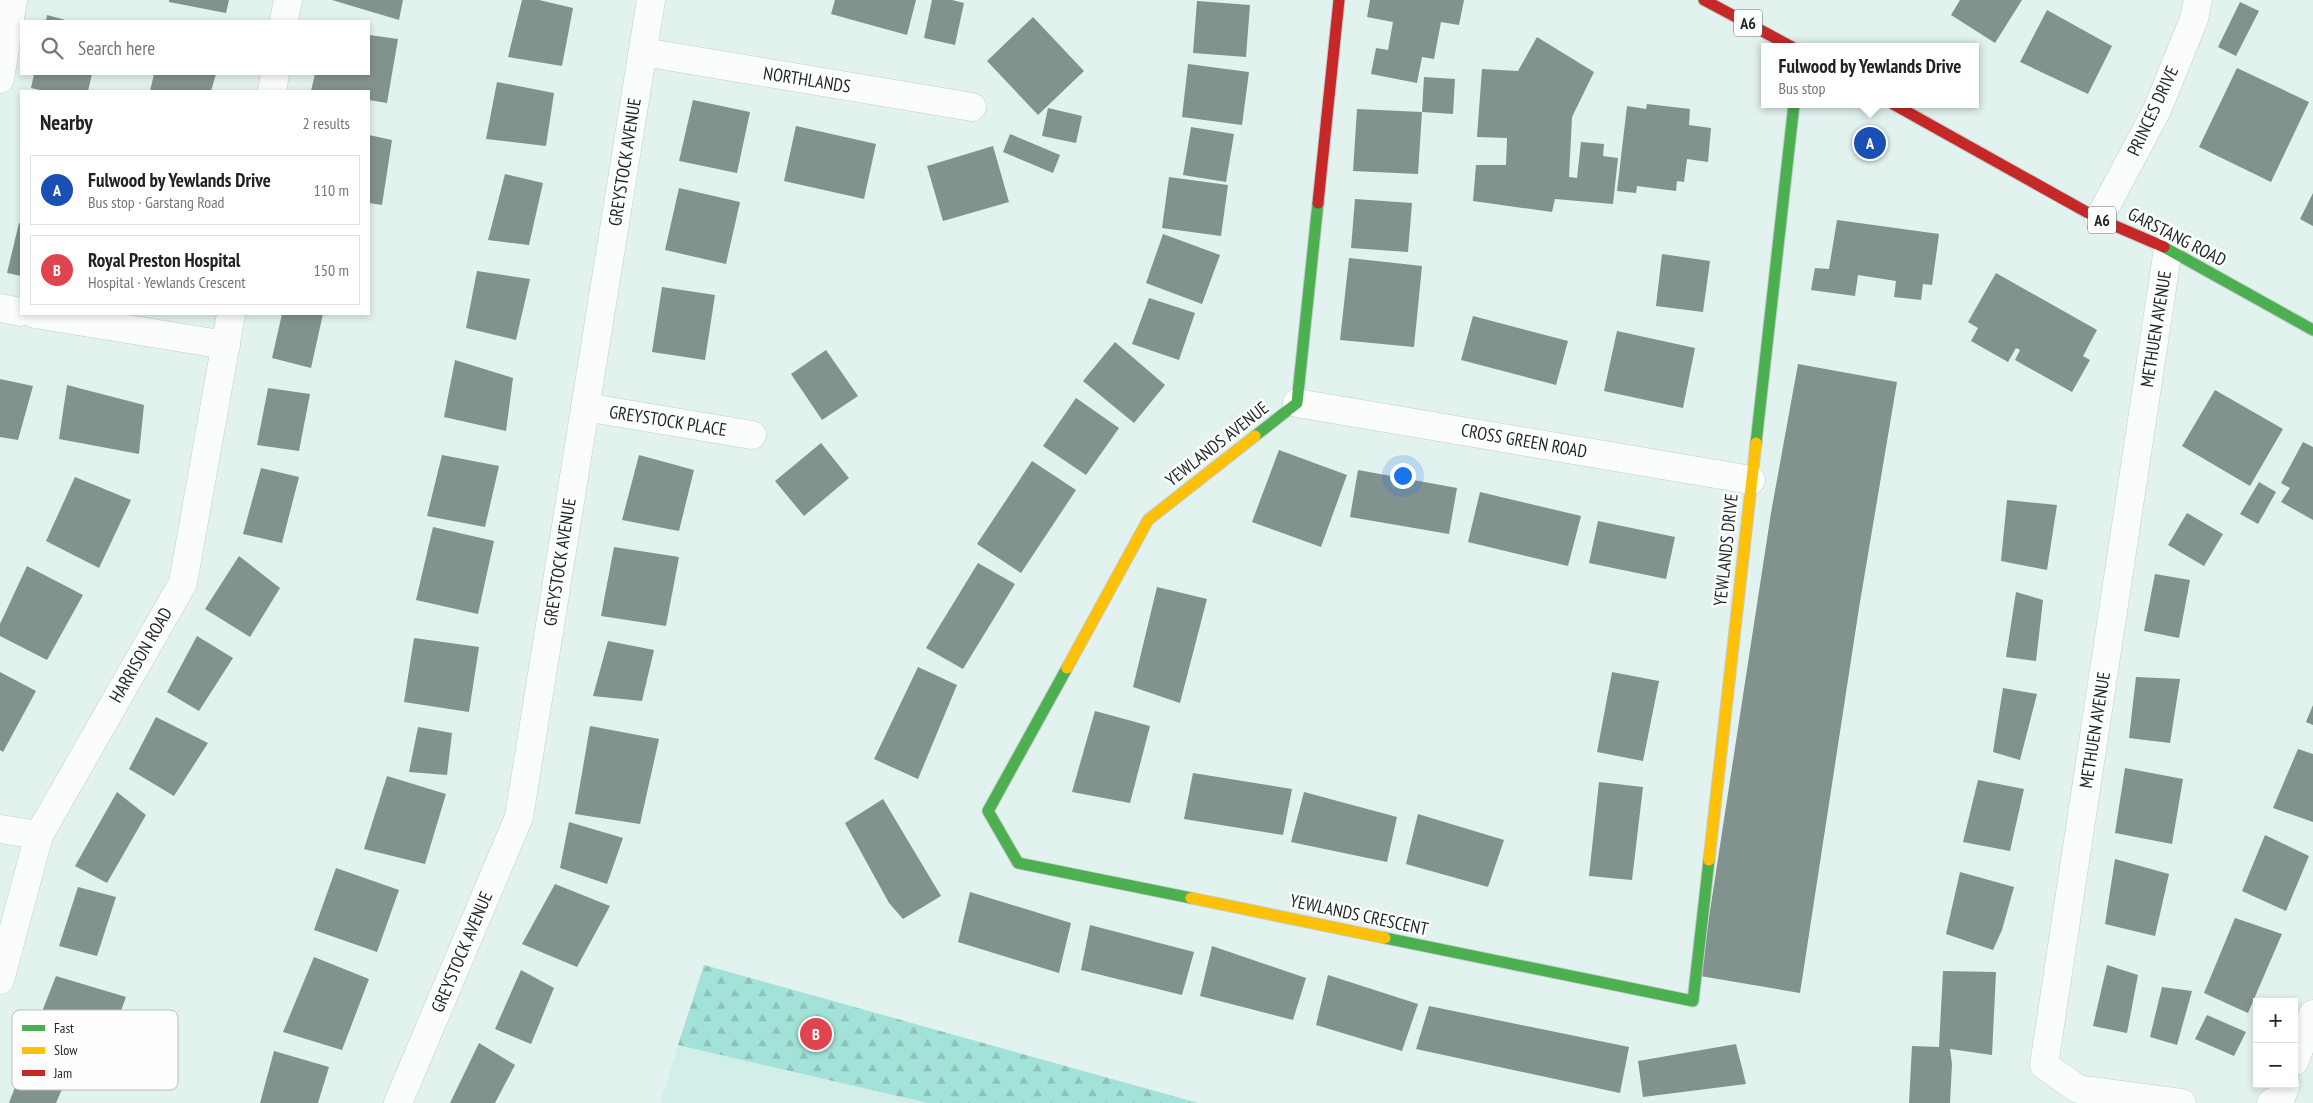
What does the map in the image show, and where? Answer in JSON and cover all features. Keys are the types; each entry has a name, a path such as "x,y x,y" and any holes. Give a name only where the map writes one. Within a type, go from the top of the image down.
{"main road":[{"path":"1297,402 1339,0"},
{"name":"A6","path":"1713,2 1785,43"},
{"name":"YEWLANDS DRIVE","path":"1693,1001 1794,108"},
{"name":"GARSTANG ROAD","path":"1900,108 2099,219 2168,249 2313,330"},
{"name":"YEWLANDS AVENUE","path":"1018,863 988,811 1148,520 1297,402"},
{"name":"YEWLANDS CRESCENT","path":"1018,863 1693,1001"}],"street":[{"path":"0,79 13,0"},
{"path":"284,20 288,0"},
{"name":"GREYSTOCK AVENUE","path":"398,1103 518,816 651,0"},
{"name":"PRINCES DRIVE","path":"2099,219 2157,110 2194,19 2198,0"},
{"name":"NORTHLANDS","path":"643,52 972,107"},
{"path":"272,90 275,75"},
{"name":"METHUEN AVENUE","path":"2168,249 2044,1066 2078,1089 2182,1103"},
{"path":"0,308 20,312"},
{"path":"40,315 226,345"},
{"name":"HARRISON ROAD","path":"0,980 39,835 183,583 231,315"},
{"name":"CROSS GREEN ROAD","path":"1297,402 1751,480"},
{"name":"GREYSTOCK PLACE","path":"585,407 752,435"},
{"path":"0,829 39,835"},
{"path":"2298,1052 2313,1014"}],"shaded area":[{"path":"704,965 1198,1103 660,1103"}],"green space":[{"path":"704,965 1198,1103 928,1103 678,1045"}],"building":[{"path":"169,0 229,0 226,13 169,2"},
{"path":"332,0 403,0 399,20"},
{"path":"522,0 539,0 573,8 562,66 508,57"},
{"path":"835,0 916,0 907,35 831,14"},
{"path":"932,0 952,0 964,3 955,45 924,38"},
{"path":"1370,0 1464,0 1459,25 1441,22 1434,59 1422,57 1417,83 1371,74 1376,48 1388,50 1393,22 1367,17"},
{"path":"1960,0 2022,0 1995,43 1951,15"},
{"path":"1197,1 1250,5 1246,57 1193,53"},
{"path":"2240,2 2259,11 2236,56 2218,47"},
{"path":"2047,10 2112,46 2088,94 2020,62"},
{"path":"47,15 65,20 46,20"},
{"path":"1033,17 1084,71 1038,115 987,61"},
{"path":"370,35 398,39 387,103 370,100 370,90 311,90 315,75 370,75"},
{"path":"1537,37 1594,72 1572,117 1569,177 1577,178 1581,142 1604,144 1603,156 1618,158 1613,204 1555,199 1552,212 1473,201 1476,165 1506,165 1507,138 1477,137 1482,69 1518,71"},
{"path":"1188,64 1249,72 1242,125 1182,117"},
{"path":"2237,68 2309,102 2271,182 2199,147"},
{"path":"34,75 92,75 88,90 40,90 31,88"},
{"path":"154,75 216,75 211,90 150,90"},
{"path":"1424,77 1455,79 1453,114 1422,112"},
{"path":"497,82 554,93 546,146 486,139"},
{"path":"693,100 750,112 737,173 679,161"},
{"path":"1647,104 1690,109 1689,125 1711,128 1708,162 1687,159 1684,182 1677,181 1676,191 1637,186 1636,193 1617,191 1627,106 1646,109"},
{"path":"1048,108 1082,116 1076,143 1042,136"},
{"path":"1357,109 1422,112 1418,174 1353,171"},
{"path":"796,126 876,144 864,199 784,181"},
{"path":"1191,127 1234,134 1226,182 1183,175"},
{"path":"1010,134 1060,155 1053,173 1003,152"},
{"path":"370,135 392,140 382,205 370,203"},
{"path":"993,146 1009,202 943,221 927,166"},
{"path":"505,174 543,183 529,245 488,240"},
{"path":"1169,177 1228,185 1221,236 1162,228"},
{"path":"679,188 740,202 726,264 665,250"},
{"path":"2313,193 2313,226 2300,219"},
{"path":"1355,199 1412,203 1408,252 1351,248"},
{"path":"1837,220 1939,234 1932,285 1923,284 1921,300 1894,297 1896,281 1858,275 1855,296 1811,290 1815,268 1829,269"},
{"path":"19,223 20,276 7,273"},
{"path":"1163,234 1220,255 1202,304 1146,283"},
{"path":"1662,254 1710,261 1703,312 1656,306"},
{"path":"1349,258 1422,266 1414,347 1340,340"},
{"path":"477,271 530,279 516,340 466,328"},
{"path":"1996,273 2097,330 2083,356 2090,360 2072,392 2015,360 2020,350 2016,348 2008,362 1971,341 1978,328 1968,322"},
{"path":"662,287 715,295 705,360 652,352"},
{"path":"1149,298 1195,313 1179,360 1132,344"},
{"path":"282,315 323,315 311,368 272,358"},
{"path":"1473,316 1568,341 1556,385 1461,360"},
{"path":"1617,331 1695,348 1683,408 1604,391"},
{"path":"1115,342 1165,385 1134,423 1083,381"},
{"path":"826,350 858,396 822,420 791,374"},
{"path":"455,360 513,378 506,431 444,417"},
{"path":"1798,364 1897,382 1859,608 1800,993 1700,976 1771,513"},
{"path":"0,379 33,386 18,440 0,437"},
{"path":"67,385 144,405 139,454 59,439"},
{"path":"268,388 310,394 299,451 257,445"},
{"path":"2215,390 2283,429 2250,486 2182,446"},
{"path":"1076,398 1119,428 1086,475 1043,446"},
{"path":"2303,442 2313,447 2313,520 2281,502 2290,488 2281,483"},
{"path":"821,443 849,478 804,516 775,481"},
{"path":"1279,450 1347,475 1321,547 1252,522"},
{"path":"442,455 499,466 485,527 427,516"},
{"path":"639,455 694,470 679,531 622,520"},
{"path":"1032,461 1076,490 1021,573 977,544"},
{"path":"261,468 299,477 282,543 243,534"},
{"path":"1358,470 1457,488 1449,534 1350,517"},
{"path":"75,477 131,500 99,568 46,541"},
{"path":"2259,482 2276,492 2258,524 2240,514"},
{"path":"1480,492 1581,516 1568,566 1468,542"},
{"path":"2007,500 2057,505 2047,570 2001,561"},
{"path":"2187,513 2223,534 2204,566 2168,545"},
{"path":"1598,521 1675,537 1666,579 1589,563"},
{"path":"433,527 494,541 478,614 416,600"},
{"path":"614,547 679,557 666,626 601,616"},
{"path":"239,556 280,588 250,637 205,609"},
{"path":"978,563 1015,584 963,669 926,648"},
{"path":"27,566 83,595 47,660 0,636 0,624"},
{"path":"2155,574 2190,580 2179,638 2144,631"},
{"path":"1157,587 1207,599 1180,703 1133,687"},
{"path":"2016,592 2043,600 2036,661 2006,657"},
{"path":"197,636 233,658 199,711 167,692"},
{"path":"414,638 479,647 469,712 404,702"},
{"path":"608,641 654,650 642,701 593,696"},
{"path":"918,667 957,685 918,779 874,759"},
{"path":"0,672 36,691 3,752 0,750"},
{"path":"1612,672 1659,681 1643,761 1597,752"},
{"path":"2136,677 2180,679 2170,743 2129,738"},
{"path":"2003,688 2037,694 2020,760 1993,752"},
{"path":"2313,705 2313,725 2306,722"},
{"path":"1095,711 1150,726 1130,803 1072,792"},
{"path":"156,717 208,743 174,796 129,769"},
{"path":"590,726 659,739 640,824 575,814"},
{"path":"418,727 452,733 447,775 409,772"},
{"path":"2298,749 2313,754 2313,822 2273,808"},
{"path":"2125,768 2183,779 2172,844 2115,833"},
{"path":"1193,773 1292,789 1283,835 1184,819"},
{"path":"387,776 446,794 425,864 364,849"},
{"path":"1978,780 2024,789 2010,851 1963,842"},
{"path":"1599,782 1643,787 1632,880 1589,876"},
{"path":"117,792 146,815 107,883 75,866"},
{"path":"1304,792 1397,817 1387,862 1291,842"},
{"path":"883,799 941,896 903,919 889,903 845,823"},
{"path":"1418,814 1504,840 1488,887 1406,864"},
{"path":"569,822 623,838 607,884 560,868"},
{"path":"2265,835 2309,856 2286,911 2242,891"},
{"path":"2115,859 2169,874 2155,936 2105,924"},
{"path":"336,868 399,890 377,952 314,930"},
{"path":"1960,872 2014,887 2002,930 1993,950 1946,934"},
{"path":"555,884 610,906 577,967 522,944"},
{"path":"78,887 116,897 97,956 59,946"},
{"path":"970,892 1071,923 1059,973 958,942"},
{"path":"2235,918 2282,934 2248,1013 2204,993"},
{"path":"1090,925 1194,952 1182,995 1081,970"},
{"path":"1212,946 1306,978 1293,1020 1200,996"},
{"path":"314,957 369,979 342,1050 283,1032"},
{"path":"2107,965 2138,975 2127,1033 2093,1026"},
{"path":"521,970 554,988 531,1044 495,1029"},
{"path":"1943,971 1996,972 1992,1055 1950,1049 1952,1064 1950,1103 1909,1103 1912,1046 1939,1047"},
{"path":"1328,975 1418,1004 1402,1051 1316,1025"},
{"path":"56,976 126,997 121,1010 43,1010"},
{"path":"2162,987 2192,991 2177,1045 2150,1037"},
{"path":"1429,1006 1629,1047 1620,1093 1416,1049"},
{"path":"2207,1015 2246,1032 2234,1056 2195,1039"},
{"path":"479,1043 515,1065 495,1103 450,1103"},
{"path":"1736,1044 1746,1084 1643,1097 1638,1061"},
{"path":"274,1051 329,1067 318,1103 260,1103"},
{"path":"14,1090 62,1090 56,1103 9,1103"}],"traffic: fast":[{"path":"1756,443 1794,108"},
{"path":"1255,436 1297,403 1318,203"},
{"path":"2164,247 2313,330"},
{"path":"1067,668 988,811 1018,863 1191,898"},
{"path":"1385,938 1693,1001 1709,860"}],"traffic: slow":[{"path":"1067,668 1148,520 1255,436"},
{"path":"1709,860 1756,443"},
{"path":"1191,898 1385,938"}],"traffic: jam":[{"path":"1318,203 1339,0"},
{"path":"1704,0 1785,43"},
{"path":"1900,108 2099,219 2164,247"}],"place":[{"name":"Fulwood by Yewlands Drive","path":"1870,143"},
{"name":"Royal Preston Hospital","path":"816,1034"}]}
